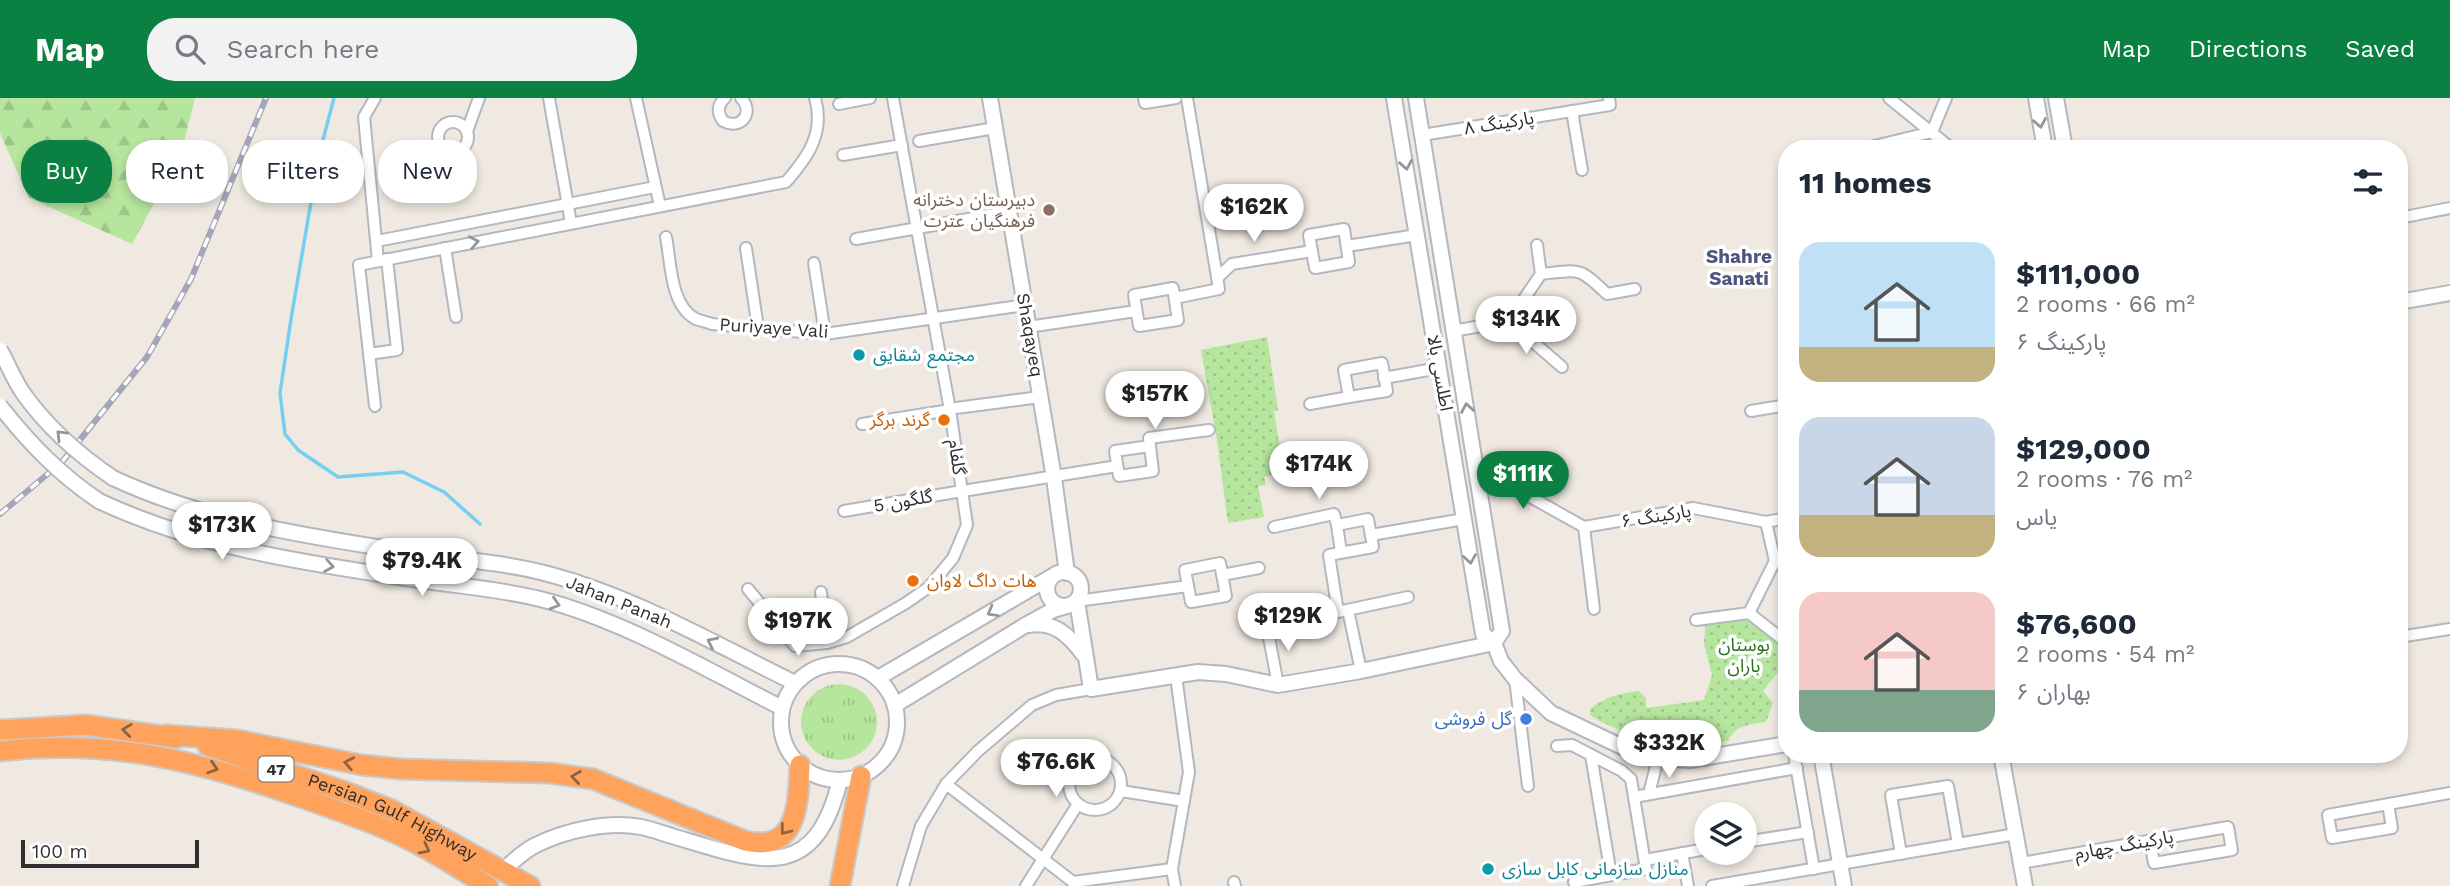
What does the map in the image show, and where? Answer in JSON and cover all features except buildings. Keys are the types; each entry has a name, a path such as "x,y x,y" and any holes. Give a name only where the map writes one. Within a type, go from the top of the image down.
{"highway":[{"name":"Persian Gulf Highway","path":"0,730 86,725 166,735 207,745 392,810 530,886"},
{"path":"166,735 237,740 362,765 401,769 550,773 593,779 745,841 761,845 777,840 790,828 798,804 800,765"},
{"name":"Persian Gulf Highway","path":"0,751 95,748 141,752 202,765 388,829 435,853 488,886"},
{"path":"841,886 861,776"}],"street":[{"path":"369,354 397,350 383,260 377,242 364,117 375,98"},
{"path":"467,131 479,98"},
{"path":"550,98 571,223"},
{"path":"636,98 660,206"},
{"path":"720,101 723,121 738,124 747,114 746,104 741,98"},
{"path":"374,407 359,265 786,182 806,160 818,129 814,98"},
{"path":"839,104 870,98"},
{"name":"گلفام","path":"748,589 795,646 827,643 846,636 929,587 953,558 967,525 953,409 933,318 893,98"},
{"name":"Shaqayeq","path":"990,98 1054,478 1067,573"},
{"path":"1144,98 1144,103 1176,98"},
{"path":"1175,299 1219,289 1186,98"},
{"name":"اطلسی بالا","path":"1394,98 1483,634 1494,643 1501,661 1514,679 1551,713 1635,753 1690,760 1778,745"},
{"name":"اطلسی بالا","path":"1416,98 1502,631 1494,643"},
{"name":"پارکینگ ۸","path":"1422,135 1610,105 1609,98"},
{"path":"1889,98 1941,140"},
{"path":"1932,132 1946,98"},
{"path":"2036,98 2043,140"},
{"path":"2056,98 2063,140"},
{"path":"1572,111 1582,170"},
{"path":"919,141 995,128"},
{"path":"1899,140 1932,132"},
{"path":"843,155 902,145"},
{"path":"377,242 655,187"},
{"path":"2408,216 2450,208"},
{"path":"856,239 1002,213"},
{"path":"1344,229 1349,262 1315,268 1312,251 1310,235 1344,229"},
{"path":"1347,246 1417,235"},
{"name":"Puriyaye Vali","path":"666,237 677,297 684,309 695,319 712,324 825,334 1024,304"},
{"path":"1453,331 1509,321 1541,274 1537,245"},
{"path":"445,248 456,317"},
{"path":"746,248 758,328"},
{"path":"1217,278 1232,264 1312,251"},
{"path":"814,263 825,334"},
{"path":"1541,274 1580,271 1587,274 1607,294 1635,289"},
{"path":"1173,288 1175,299 1178,320 1139,326 1134,295 1173,288"},
{"path":"2408,300 2450,293"},
{"path":"1028,327 1136,311"},
{"path":"1509,321 1562,368"},
{"name":"Jahan Panah","path":"0,350 23,392 49,424 84,459 113,478 146,494 220,517 336,540 547,573 601,590 795,683"},
{"path":"1310,404 1387,391 1382,363 1344,370 1349,397"},
{"path":"1384,377 1439,368"},
{"path":"862,424 1040,397"},
{"name":"Jahan Panah","path":"0,406 29,442 68,480 99,501 135,518 213,542 330,566 540,599 588,614 620,628 782,708"},
{"path":"1751,411 1778,406"},
{"path":"1150,446 1115,451 1118,476 1153,471 1150,446 1149,438 1209,430"},
{"name":"گلگون 5","path":"844,511 1117,466"},
{"path":"1457,471 1477,467 1584,527 1594,609"},
{"name":"پارکینگ ۶","path":"1584,527 1693,508 1766,522"},
{"path":"1273,527 1334,514 1341,552"},
{"path":"1336,525 1368,519 1371,535 1373,547 1329,555 1361,671"},
{"path":"1371,535 1464,519"},
{"path":"1749,612 1775,561 1766,522 1778,520"},
{"path":"1220,564 1222,575 1226,596 1191,602 1185,570 1220,564"},
{"path":"1222,575 1259,568"},
{"path":"878,678 1051,577 1067,573 1074,575 1080,584 1080,594 1072,603 1024,626 895,705"},
{"path":"1051,577 1047,588 1049,598 1057,605 1188,586"},
{"path":"821,592 827,643"},
{"path":"1278,685 1267,627 1408,597"},
{"path":"1072,603 1091,689"},
{"path":"1696,620 1749,612 1778,636"},
{"path":"1024,626 1053,626 1072,639 1084,655"},
{"path":"2408,636 2450,629"},
{"path":"903,886 921,826 946,784 978,751 1032,705 1056,695 1198,672 1226,674 1278,685 1494,643"},
{"path":"830,664 860,667 878,678 895,705 897,726 892,747 879,764 861,776 840,780 819,776 800,765 783,739 780,718 782,708 795,683 811,670 830,664"},
{"path":"1175,886 1172,869 1189,772 1176,676"},
{"path":"1514,679 1528,786"},
{"path":"1557,746 1572,745 1622,771 1631,779 1645,859 1646,869 1574,882"},
{"path":"1591,755 1611,875"},
{"path":"1101,758 1116,767 1120,774 1121,791 1117,799 1103,809 1086,808 1078,804 1073,797 1069,780 1077,765 1084,760 1101,758"},
{"path":"1649,794 1658,758"},
{"path":"1796,763 1814,869"},
{"path":"1823,763 1844,886"},
{"path":"2003,763 2025,886"},
{"path":"1634,797 1797,768"},
{"path":"510,864 534,845 556,837 612,825 641,827 764,862 787,861 804,853 827,825 840,780"},
{"path":"946,784 1073,884 1172,869"},
{"path":"1901,854 1891,795 1948,786 1958,844"},
{"path":"1121,791 1184,801"},
{"path":"2388,804 2392,828 2332,838 2328,815 2388,804 2450,793"},
{"path":"1026,886 1078,804"},
{"name":"پارکینگ چهارم","path":"2021,863 2228,827 2232,850 2154,863 2150,841"},
{"path":"1757,840 1808,832"},
{"path":"1713,886 2016,834"},
{"path":"1645,859 1694,851"},
{"path":"1682,853 1688,886"}],"green space":[{"path":"0,98 195,98 184,140 126,140 126,203 154,203 132,244 40,203 112,203 112,140 21,140 21,180 0,133"},
{"path":"1267,337 1278,410 1274,411 1284,472 1264,477 1266,485 1258,486 1264,517 1228,523 1201,350"},
{"name":"بوستان باران","path":"1731,616 1756,621 1778,636 1778,672 1763,691 1773,703 1766,722 1739,728 1728,741 1673,745 1635,736 1590,715 1590,709 1601,701 1639,691 1646,698 1646,708 1704,700 1712,675 1704,644 1706,618"},
{"path":"839,684 853,687 866,695 874,708 877,722 874,736 866,749 853,757 839,760 825,757 812,749 804,736 801,722 804,708 812,695 825,687"}],"waterway":[{"path":"334,98 319,155 280,393 285,434 298,450 338,477 403,472 444,492 480,524"}],"railway":[{"path":"0,514 62,462 147,357 191,279 266,98"}],"place":[{"name":"دبیرستان دخترانه فرهنگیان عترت","path":"1049,210"},
{"name":"مجتمع شقایق","path":"859,355"},
{"name":"گرند برگر","path":"944,420"},
{"name":"هات داگ لاوان","path":"913,581"},
{"name":"گل فروشی","path":"1526,719"},
{"name":"منازل سازمانی کابل سازی","path":"1488,869"}],"district":[{"name":"Shahre Sanati","path":"1739,267"}]}
